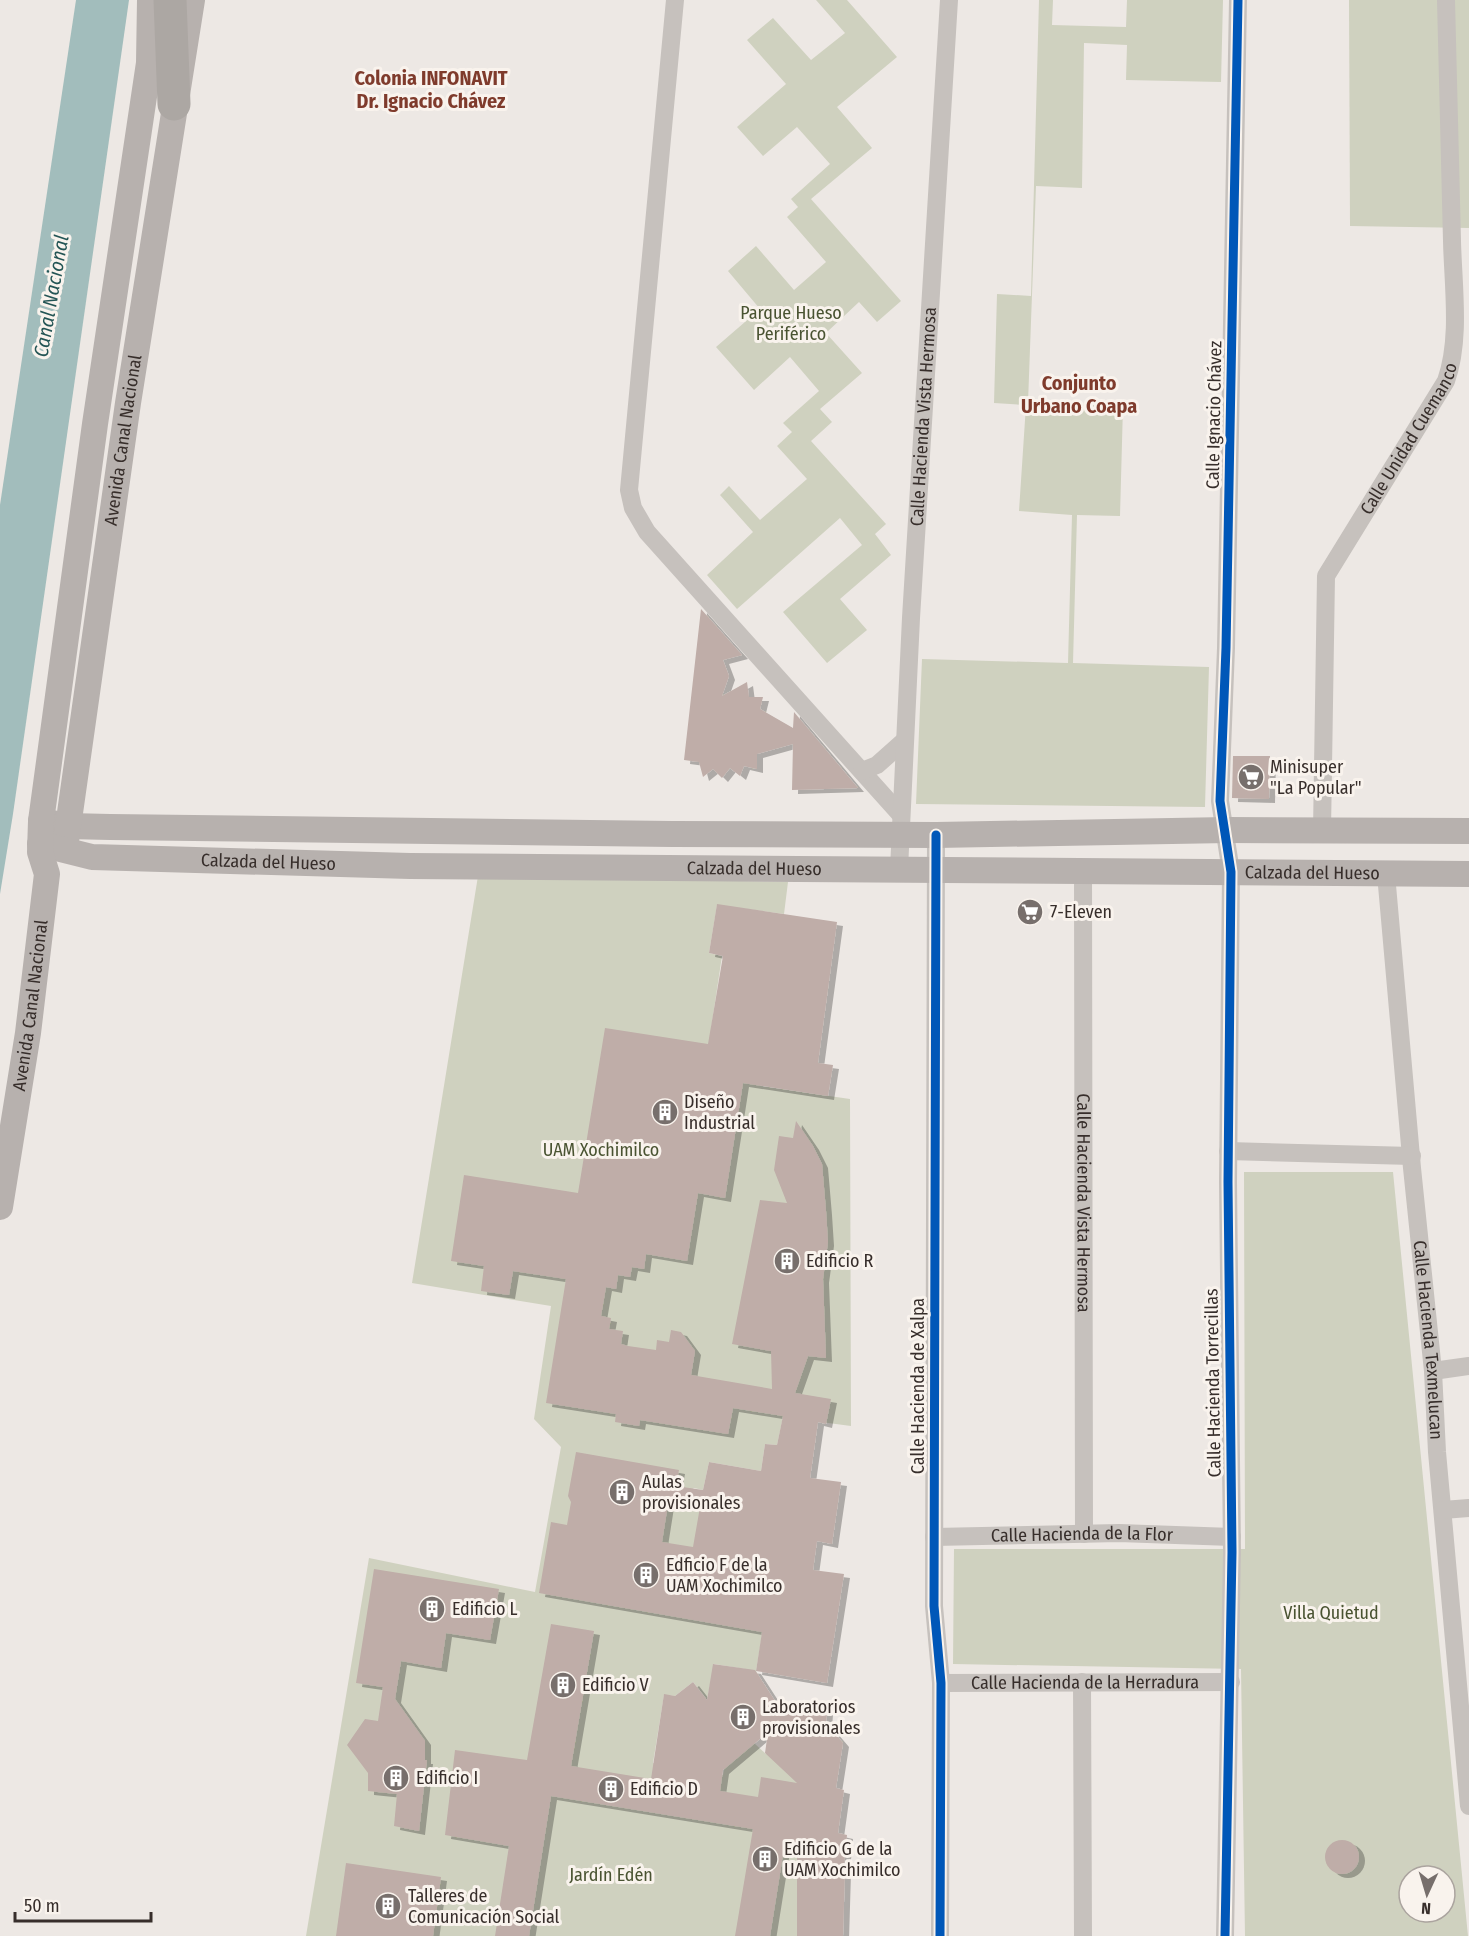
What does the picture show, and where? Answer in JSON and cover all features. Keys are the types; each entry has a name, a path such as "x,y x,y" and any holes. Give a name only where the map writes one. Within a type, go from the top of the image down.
{"highway":[{"path":"170,0 174,104"}],"main road":[{"name":"Avenida Canal Nacional","path":"0,1207 28,1033 47,874 40,832 97,412 148,63 150,0"},
{"name":"Avenida Canal Nacional","path":"47,874 58,863 66,838 128,403 192,0"},
{"path":"75,775 80,798 86,809 110,827"},
{"name":"Calzada del Hueso","path":"66,838 110,827 672,834 900,824 936,835 1225,830 1469,831"},
{"name":"Calzada del Hueso","path":"40,832 66,838 92,857 401,866 1469,874"}],"street":[{"path":"675,0 629,490 630,500 647,532 862,771 900,824"},
{"name":"Calle Hacienda Vista Hermosa","path":"899,869 904,741 949,0"},
{"name":"Calle Ignacio Chávez","path":"1225,830 1220,801 1226,637 1238,0"},
{"name":"Calle Unidad Cuemanco","path":"1322,831 1326,576 1446,381 1454,350 1446,0"},
{"path":"862,771 877,765 904,741"},
{"name":"Calle Hacienda Torrecillas","path":"1224,1936 1231,1682 1232,1537 1228,1151 1232,872 1225,830"},
{"name":"Calle Hacienda de Xalpa","path":"936,835 934,1606 941,1683 940,1936"},
{"name":"Calle Hacienda Vista Hermosa","path":"1083,870 1084,1534"},
{"name":"Calle Hacienda Texmelucan","path":"1386,874 1433,1371 1437,1452 1469,1806"},
{"path":"1228,1151 1412,1156"},
{"path":"1433,1371 1469,1366"},
{"path":"1443,1510 1469,1508"},
{"name":"Calle Hacienda de la Flor","path":"934,1537 1119,1533 1232,1537"},
{"path":"1082,1682 1083,1936"},
{"name":"Calle Hacienda de la Herradura","path":"941,1683 1231,1682"}],"green space":[{"name":"Parque Hueso Periférico","path":"816,0 847,0 897,57 837,107 872,148 811,199 901,301 877,322 859,302 826,333 862,373 820,409 832,422 811,441 886,524 875,534 891,555 840,599 867,630 827,663 783,612 862,545 840,518 737,609 707,575 753,532 720,495 729,486 760,520 807,479 777,446 792,432 783,423 819,391 790,357 754,390 716,347 760,309 728,271 756,246 794,290 826,262 787,217 798,207 791,199 830,164 797,127 763,156 737,127 786,84 747,40 773,18 811,60 845,33"},
{"path":"1039,0 1053,0 1052,25 1126,27 1127,0 1223,0 1221,82 1126,80 1127,45 1084,43 1082,188 1036,186 1028,403 1123,406 1120,516 1077,515 1073,663 1209,667 1205,807 916,804 922,659 1068,663 1072,515 1019,511 1026,405 994,403 997,294 1031,296"},
{"path":"1349,0 1469,0 1469,228 1350,226"},
{"path":"478,876 788,882 784,914 717,905 709,953 722,956 711,1029 761,1086 850,1099 851,1426 783,1417 777,1445 765,1444 761,1471 709,1462 703,1490 694,1488 689,1491 700,1507 774,1563 756,1671 759,1677 745,1669 714,1664 707,1700 693,1682 675,1696 664,1695 653,1763 723,1775 728,1750 754,1743 766,1754 811,1760 797,1889 797,1936 306,1936 369,1558 535,1592 561,1447 534,1419 551,1306 412,1283"},
{"name":"Villa Quietud","path":"1244,1172 1393,1172 1468,1936 1245,1936 1241,1669 953,1664 954,1549 1245,1549"}],"water":[{"name":"Canal Nacional","path":"76,0 129,0 0,894 0,505"}],"building":[{"path":"701,609 742,655 723,660 729,676 722,696 747,682 749,697 763,697 760,709 793,728 794,712 858,788 792,790 793,744 757,754 757,769 744,766 740,776 730,768 722,778 713,769 703,777 699,762 684,760"},
{"name":"Minisuper \"La Popular\"","path":"1233,756 1270,756 1269,799 1232,798"},
{"path":"717,904 837,922 818,1063 833,1065 828,1096 743,1083 725,1198 698,1193 687,1261 646,1254 644,1269 632,1267 630,1277 618,1275 616,1289 606,1287 601,1316 611,1318 609,1329 623,1331 621,1344 628,1346 656,1350 657,1340 669,1342 671,1330 681,1332 695,1351 691,1375 772,1389 771,1351 732,1344 760,1200 787,1203 774,1170 779,1136 793,1138 796,1121 822,1164 828,1242 823,1279 826,1358 808,1356 795,1393 831,1399 826,1424 818,1422 810,1478 841,1482 832,1544 817,1541 813,1570 844,1574 827,1683 756,1671 762,1632 539,1593 551,1522 567,1525 571,1502 568,1496 576,1452 679,1470 676,1486 703,1490 709,1462 761,1471 765,1444 777,1445 783,1416 733,1408 728,1434 640,1420 639,1426 615,1422 616,1414 546,1403 566,1279 513,1271 509,1295 481,1291 484,1266 451,1261 464,1175 578,1193 605,1028 708,1044 723,956 709,953","holes":["668,1504 700,1507 693,1547 662,1542"]},
{"path":"374,1569 499,1589 490,1640 446,1633 441,1668 401,1661 395,1699 425,1741 425,1760 427,1760 419,1831 394,1826 397,1794 368,1791 368,1773 347,1745 365,1719 378,1721 383,1687 356,1683"},
{"path":"551,1624 594,1631 571,1766 651,1779 664,1694 675,1696 693,1682 707,1700 713,1664 755,1670 777,1704 827,1711 826,1723 843,1743 836,1788 844,1790 838,1833 847,1835 843,1936 797,1936 797,1844 785,1842 770,1936 735,1936 753,1829 551,1796 529,1936 495,1936 509,1846 445,1835 455,1750 527,1760","holes":["768,1732 765,1753 797,1783 761,1777 758,1797 720,1791 723,1770"]},
{"path":"1342,1840 1354,1845 1359,1857 1354,1869 1342,1874 1330,1869 1325,1857 1330,1845"},
{"name":"Talleres de Comunicación Social","path":"346,1863 441,1877 433,1936 336,1936"}],"cycle path":[{"path":"1225,1936 1232,1552 1228,1182 1231,872 1220,801 1226,648 1238,0"},
{"path":"936,835 934,1606 941,1683 940,1936"}],"place":[{"name":"Minisuper \"La Popular\"","path":"1251,777"},
{"name":"7-Eleven","path":"1030,912"},
{"name":"Diseño Industrial","path":"665,1112"},
{"name":"Edificio R","path":"787,1261"},
{"name":"Aulas provisionales","path":"622,1492"},
{"name":"Edficio F de la UAM Xochimilco","path":"646,1575"},
{"name":"Edificio L","path":"432,1609"},
{"name":"Edificio V","path":"563,1685"},
{"name":"Laboratorios provisionales","path":"743,1717"},
{"name":"Edificio I","path":"396,1778"},
{"name":"Edificio D","path":"611,1789"},
{"name":"Edificio G de la UAM Xochimilco","path":"765,1859"},
{"name":"Talleres de Comunicación Social","path":"388,1906"}],"district":[{"name":"Colonia INFONAVIT Dr. Ignacio Chávez","path":"431,90"},
{"name":"Conjunto Urbano Coapa","path":"1079,394"}],"park label":[{"name":"UAM Xochimilco","path":"601,1150"},
{"name":"Jardín Edén","path":"611,1875"}]}
